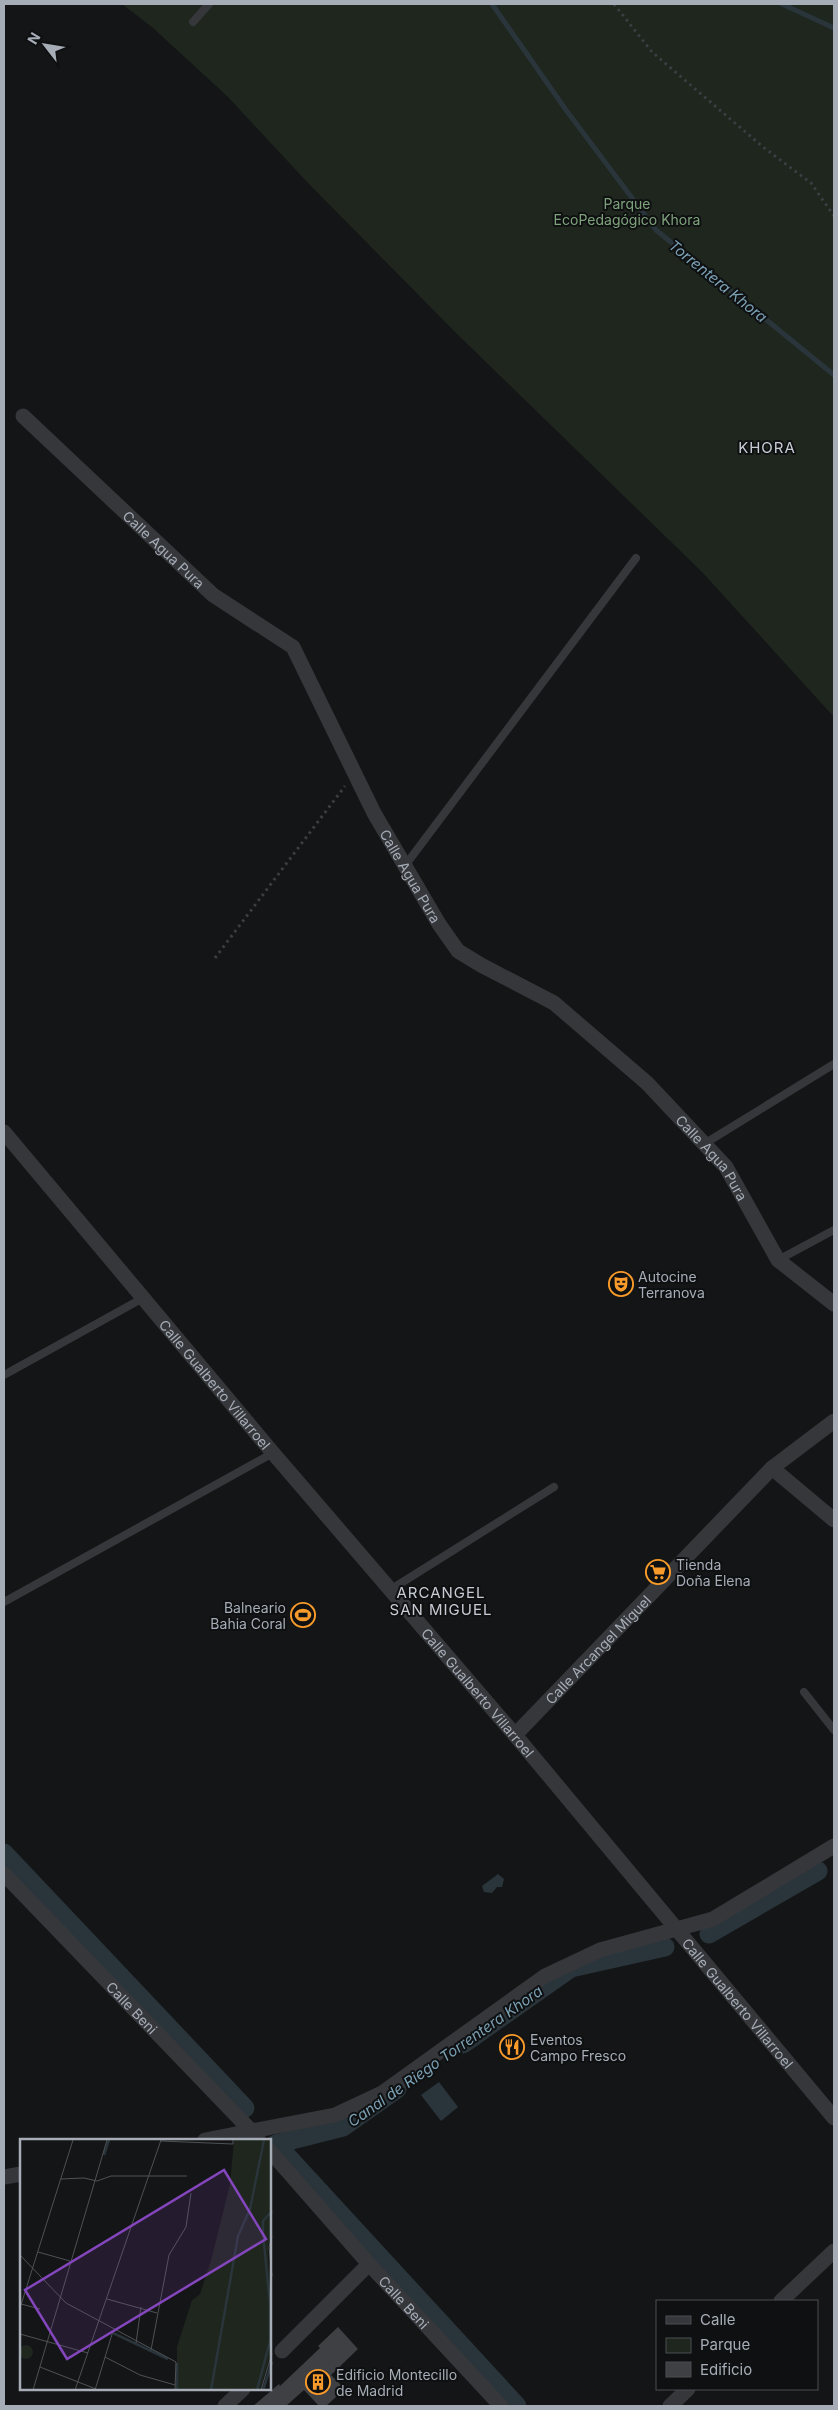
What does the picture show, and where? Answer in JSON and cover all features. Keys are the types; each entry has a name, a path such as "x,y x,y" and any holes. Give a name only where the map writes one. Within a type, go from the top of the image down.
{"street":[{"name":"Calle Agua Pura","path":"23,416 213,595 294,647 355,774 404,867 458,951 554,1003 647,1083 726,1167 778,1260 834,1304"},
{"name":"Calle Gualberto Villarroel","path":"4,1132 273,1453 515,1735 834,2118"},
{"name":"Calle Arcangel Miguel","path":"515,1735 772,1468 834,1421"},
{"path":"772,1468 834,1520"},
{"path":"218,2139 256,2136 335,2115 351,2108 382,2093 544,1976 600,1950 713,1919 832,1851"},
{"name":"Calle Beni","path":"4,1874 256,2136"},
{"name":"Calle Beni","path":"271,2152 369,2264 501,2406"},
{"path":"4,2177 20,2174"},
{"path":"782,2300 834,2251"},
{"path":"282,2351 369,2264"},
{"path":"225,2406 242,2390"},
{"path":"670,2406 687,2390"}],"lane":[{"path":"193,22 209,4"},
{"path":"404,867 636,558"},
{"path":"704,1144 834,1064"},
{"path":"778,1260 834,1230"},
{"path":"4,1375 143,1298"},
{"path":"4,1602 273,1453"},
{"path":"390,1590 554,1486"},
{"path":"804,1692 834,1730"}],"path":[{"path":"614,4 652,52 749,136 811,183 834,216"},
{"path":"215,958 355,774"}],"green space":[{"name":"Parque EcoPedagógico Khora","path":"122,4 834,4 834,717 702,572 454,331 307,182 228,97 153,28"}],"shaded area":[{"path":"498,1874 504,1879 502,1887 497,1887 492,1893 484,1892 482,1886"},
{"path":"439,2082 458,2107 441,2121 421,2095"}],"building":[{"path":"338,2327 358,2349 331,2375 345,2389 326,2406 319,2406 304,2390 286,2406 253,2406 279,2384 280,2386 320,2348 318,2346"}],"waterway":[{"name":"Torrentera Khora","path":"492,4 566,110 656,230 834,375"},
{"path":"782,4 834,28"},
{"name":"Canal de Riego Torrentera Khora","path":"4,1853 245,2108"},
{"name":"Canal de Riego Torrentera Khora","path":"709,1934 818,1871"},
{"name":"Canal de Riego Torrentera Khora","path":"463,2044 571,1968 665,1947"},
{"name":"Canal de Riego Torrentera Khora","path":"397,2089 343,2127 276,2144 517,2406"}],"place":[{"name":"Autocine Terranova","path":"621,1284"},
{"name":"Tienda Doña Elena","path":"658,1572"},
{"name":"Balneario Bahia Coral","path":"303,1615"},
{"name":"Eventos Campo Fresco","path":"512,2047"},
{"name":"Edificio Montecillo de Madrid","path":"318,2382"}],"district":[{"name":"KHORA","path":"767,447"},
{"name":"ARCANGEL SAN MIGUEL","path":"441,1600"}]}
